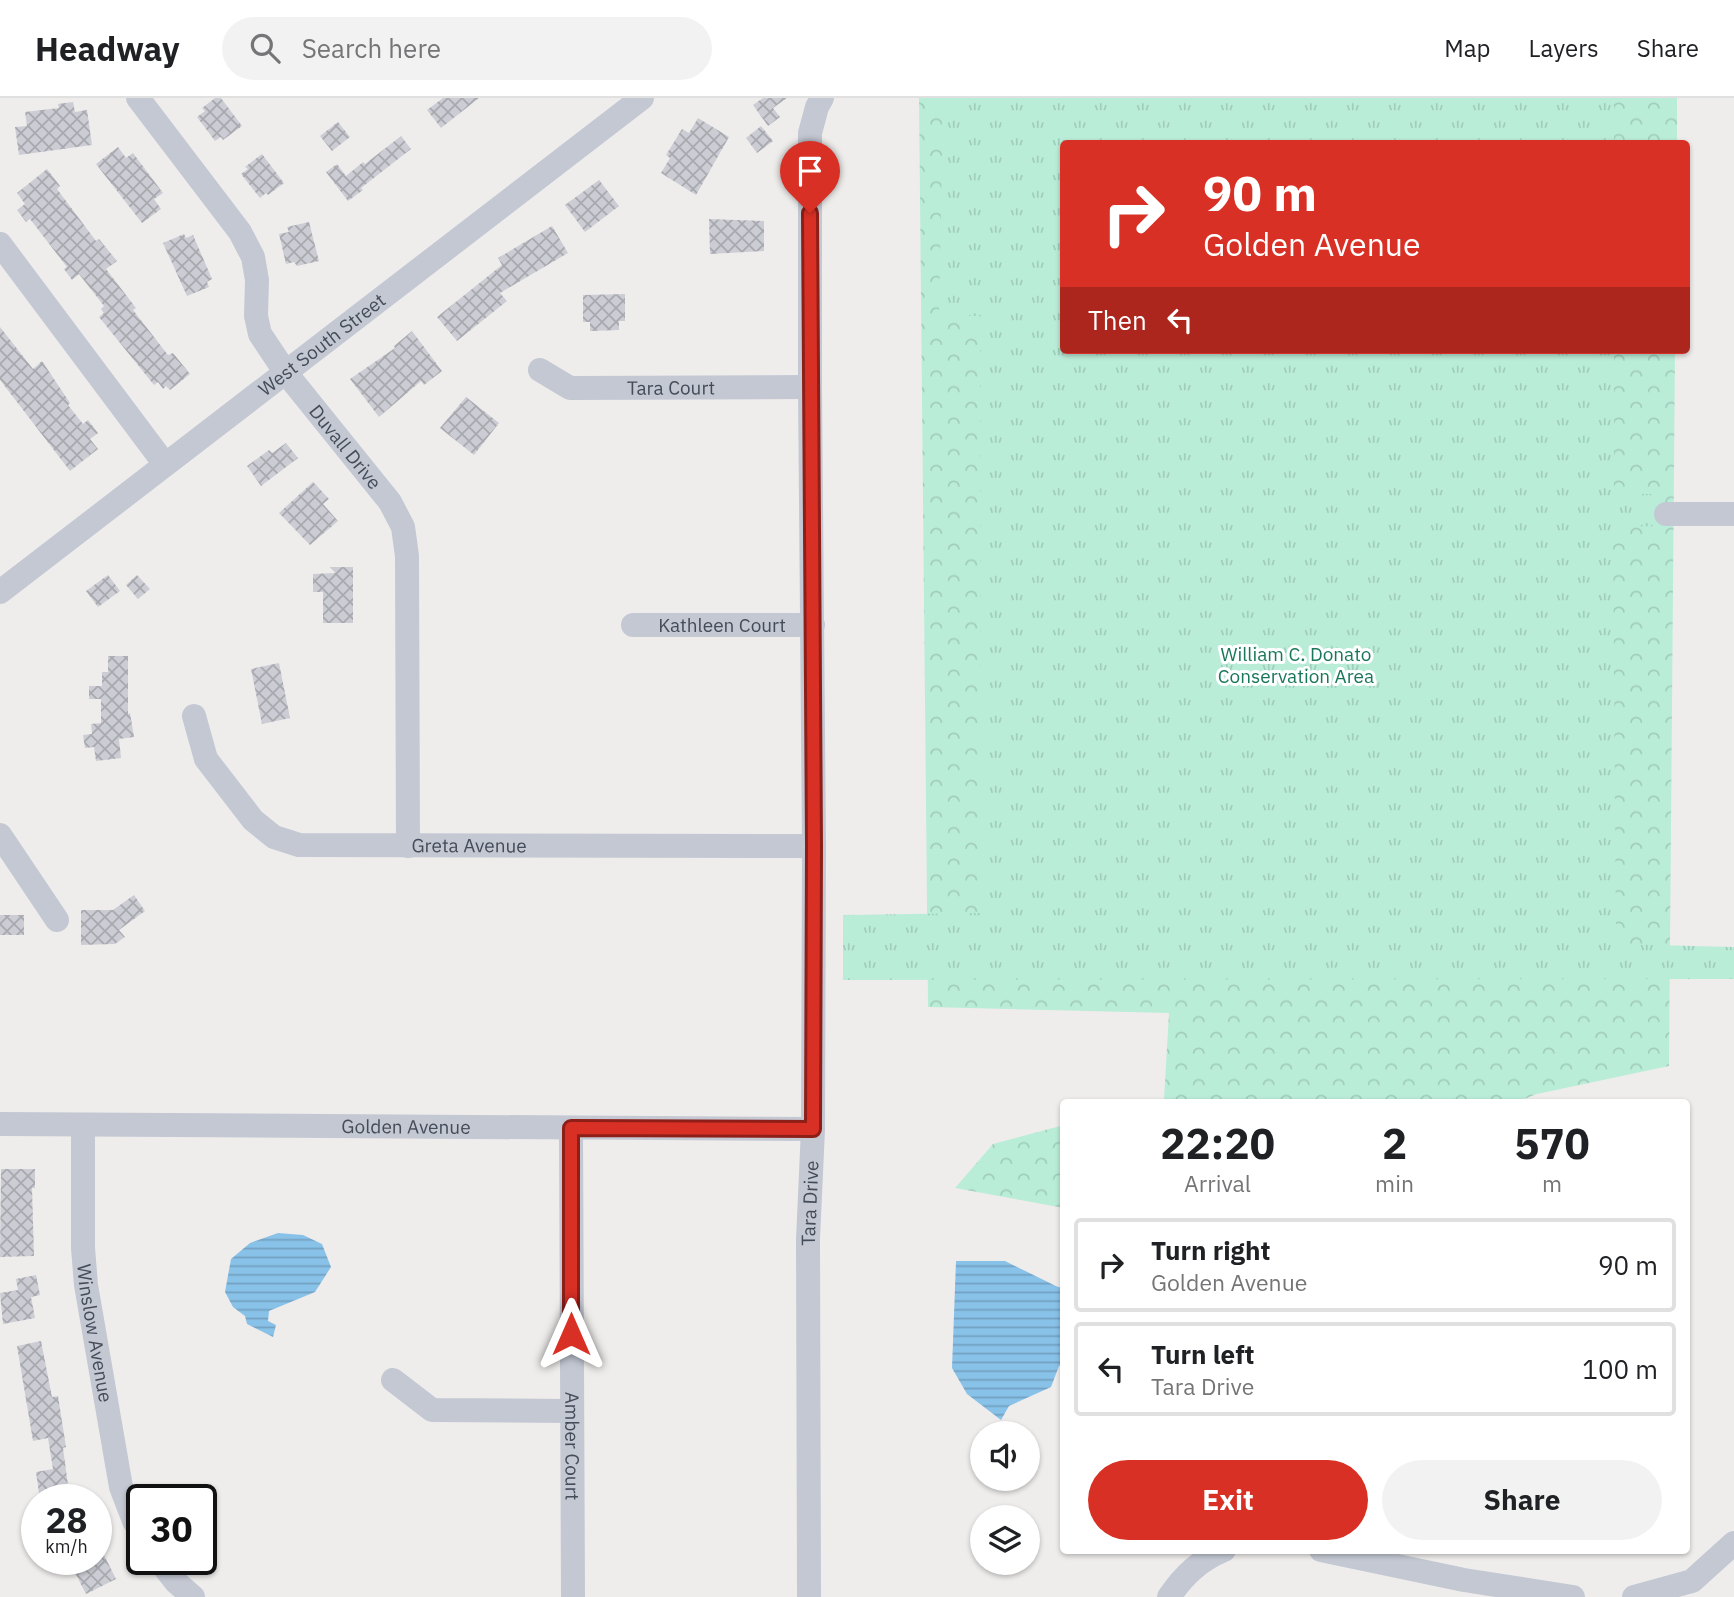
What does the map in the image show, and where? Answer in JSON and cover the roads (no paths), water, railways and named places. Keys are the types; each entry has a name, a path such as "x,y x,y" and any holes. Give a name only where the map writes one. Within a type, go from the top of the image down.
{"street":[{"name":"Duvall Drive","path":"138,98 240,232 253,257 257,280 256,316 260,334 286,373 390,502 402,527 407,556 408,846"},
{"name":"West South Street","path":"0,592 164,463 286,373 642,98"},
{"name":"Tara Drive","path":"808,1597 808,1239 813,1129 814,846 810,133 822,98"},
{"path":"0,244 164,463"},
{"name":"Tara Court","path":"540,370 570,388 810,387"},
{"path":"1667,513 1734,514"},
{"name":"Kathleen Court","path":"633,625 813,625"},
{"name":"Greta Avenue","path":"194,716 206,759 253,820 274,837 299,845 814,846"},
{"path":"0,835 57,920"},
{"name":"Golden Avenue","path":"0,1124 813,1129"},
{"name":"Winslow Avenue","path":"83,1126 83,1248 86,1285 121,1487 126,1500"},
{"name":"Amber Court","path":"571,1128 573,1597"},
{"path":"393,1380 432,1410 571,1411"},
{"path":"1634,1597 1696,1589 1734,1543"},
{"path":"1169,1597 1182,1577 1214,1554"},
{"path":"1336,1554 1463,1589 1573,1597"},
{"path":"171,1575 193,1597"}],"water":[{"path":"278,1233 303,1235 322,1244 331,1267 315,1292 269,1311 268,1321 276,1325 273,1337 247,1324 245,1316 233,1307 225,1292 231,1259 250,1243"},
{"path":"956,1261 1005,1261 1060,1287 1060,1366 1051,1387 1009,1406 1001,1420 967,1394 952,1368"}],"park label":[{"name":"William C. Donato Conservation Area","path":"1296,665"}]}
